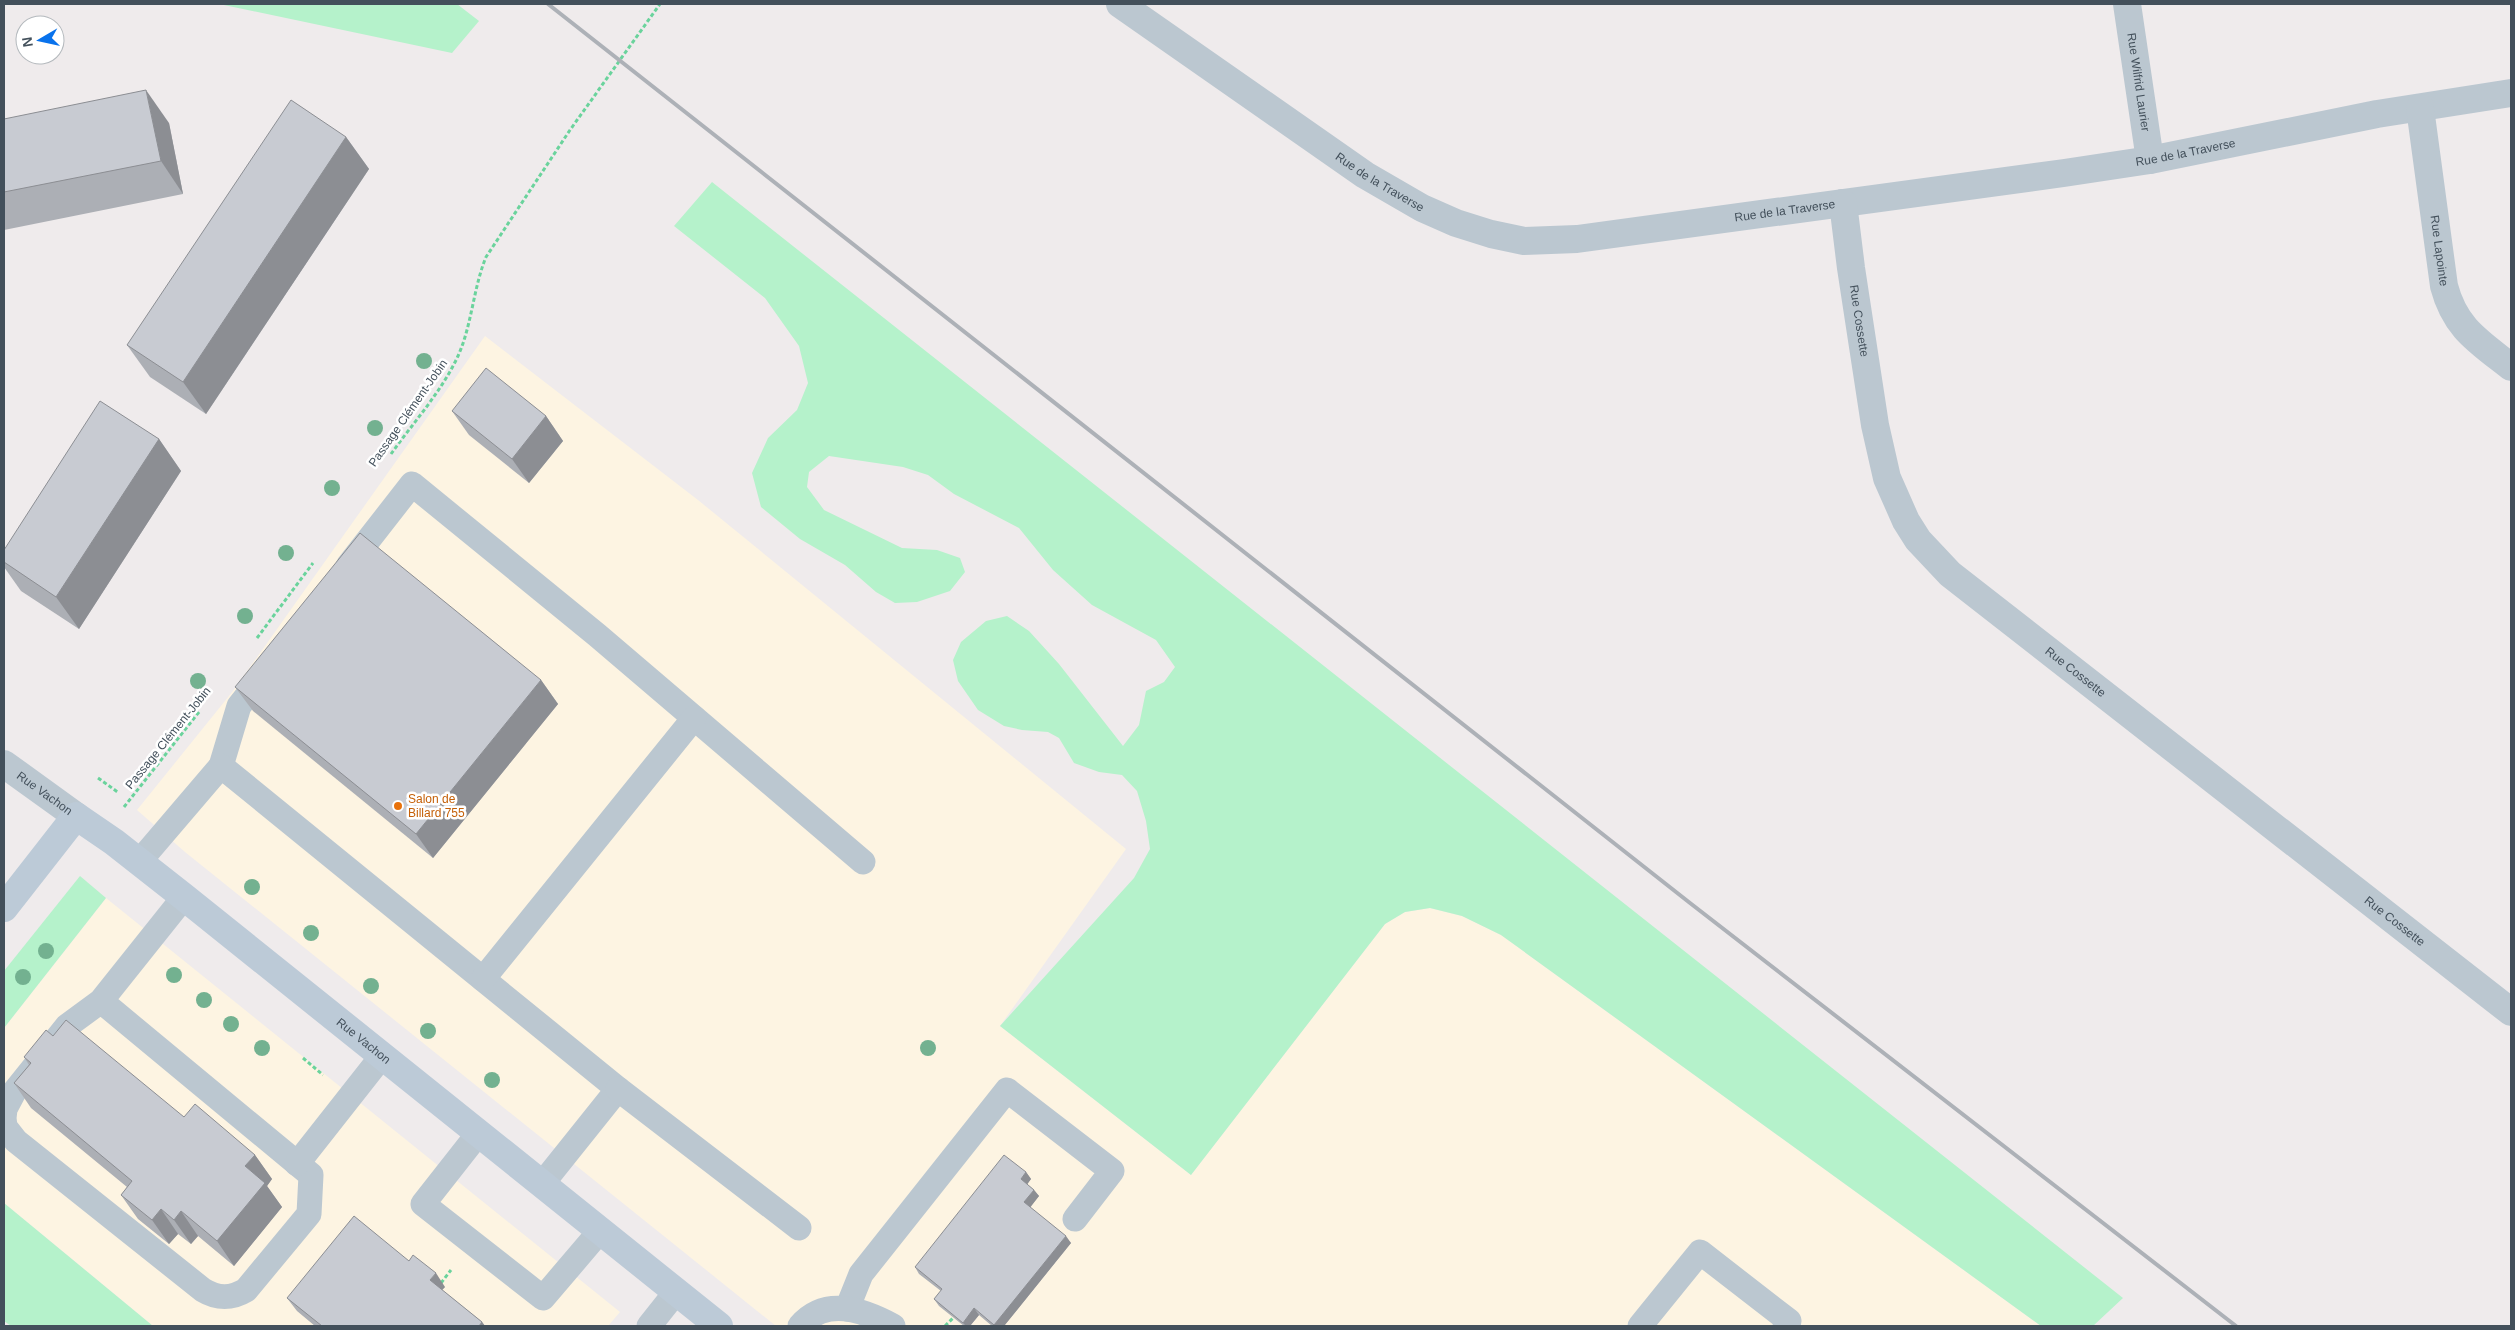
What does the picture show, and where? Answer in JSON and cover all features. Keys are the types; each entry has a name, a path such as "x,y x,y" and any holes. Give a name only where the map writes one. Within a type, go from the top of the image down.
{"street":[{"name":"Rue de la Traverse","path":"1120,4 1391,191 1456,223 1491,234 1524,241 1554,241 2150,160 2377,114 2511,94"},
{"name":"Rue Wilfrid Laurier","path":"2127,4 2150,160"},
{"name":"Rue Lapointe","path":"2420,108 2444,286 2449,306 2469,333 2511,367"},
{"name":"Rue Cossette","path":"1843,203 1851,268 1880,455 1895,500 1918,540 1950,574 2511,1012"},
{"name":"Rue Vachon","path":"4,764 184,897 719,1326"},
{"path":"4,908 76,816"}],"lane":[{"path":"336,581 412,484 597,635 863,862"},
{"path":"139,862 221,766 239,706 282,652"},
{"path":"483,979 694,718"},
{"path":"221,766 618,1089 798,1228"},
{"path":"102,1001 311,1175 309,1214 246,1290 238,1295 220,1298 203,1290 16,1141 6,1126 5,1109 8,1101 67,1026 102,1001 184,897"},
{"path":"298,1164 382,1056"},
{"path":"542,1184 618,1089"},
{"path":"847,1309 861,1274 1008,1090 1112,1171 1075,1219"},
{"path":"478,1134 423,1204 543,1298 600,1231"},
{"path":"1640,1326 1700,1252 1789,1321 1784,1326"},
{"path":"649,1326 676,1292"},
{"path":"800,1326 819,1310 847,1309 872,1316 893,1326"}],"path":[{"name":"Passage Clément-Jobin","path":"385,462 443,381 458,356 486,257 570,130 660,4"},
{"path":"253,644 313,562"},
{"name":"Passage Clément-Jobin","path":"124,807 205,705"},
{"path":"98,778 119,793"},
{"path":"945,1326 953,1318"}],"shaded area":[{"path":"485,336 698,500 1126,849 1000,1026 1191,1175 1385,924 1405,912 1430,908 1462,916 1501,935 2041,1326 776,1326 185,852 137,810 233,691"},
{"path":"106,898 620,1312 608,1326 153,1326 4,1203 4,1028"}],"green space":[{"path":"219,4 457,4 479,21 452,53"},
{"path":"712,182 2123,1298 2093,1326 2041,1326 1501,935 1462,916 1430,908 1405,912 1385,924 1191,1175 1000,1026 1134,878 1150,849 1146,821 1137,791 1122,775 1099,772 1074,763 1059,738 1048,732 1022,730 1004,726 978,710 958,681 953,660 961,642 986,621 1007,616 1029,631 1059,664 1123,746 1139,725 1146,691 1164,682 1175,667 1156,640 1092,605 1053,570 1019,528 954,494 928,475 903,467 829,456 809,472 807,487 824,510 902,548 937,550 960,558 965,572 950,591 917,602 895,603 876,592 845,565 800,539 761,507 752,473 768,438 797,410 808,383 799,346 765,298 674,226"},
{"path":"80,876 106,898 4,1028 4,971"},
{"path":"4,1203 153,1326 11,1326 4,1321"}],"building":[{"path":"146,90 161,161 4,192 4,119"},
{"path":"291,100 346,137 183,382 127,345"},
{"path":"486,368 546,416 512,459 452,411"},
{"path":"100,401 159,439 56,597 4,562 4,550"},
{"path":"360,533 541,680 416,834 235,687"},
{"path":"66,1020 184,1117 195,1104 255,1155 245,1166 265,1183 217,1241 181,1211 174,1220 161,1209 152,1220 121,1195 132,1181 14,1083 31,1063 24,1057 46,1030 53,1036"},
{"path":"1004,1155 1026,1172 1021,1179 1034,1190 1024,1202 1066,1236 994,1325 974,1308 963,1323 934,1299 942,1289 915,1267"},
{"path":"354,1216 409,1261 413,1255 436,1273 430,1280 482,1322 479,1326 322,1326 287,1298"}],"railway":[{"path":"548,4 1690,903 2236,1326"}],"place":[{"name":"Salon de Billard 755","path":"398,806"}]}
